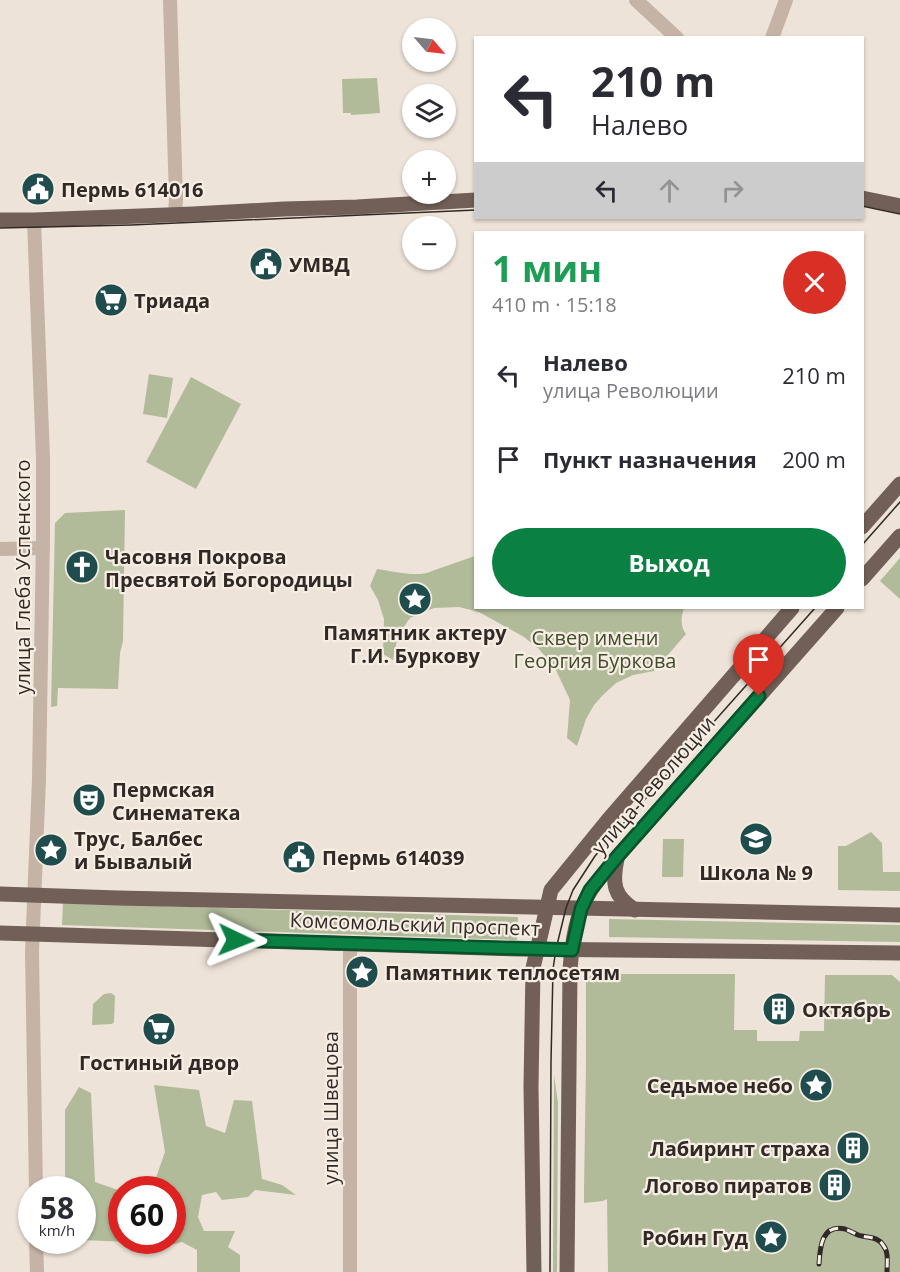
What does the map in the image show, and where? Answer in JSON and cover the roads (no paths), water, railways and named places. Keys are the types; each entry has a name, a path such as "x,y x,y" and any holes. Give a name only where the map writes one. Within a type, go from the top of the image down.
{"main road":[{"path":"864,198 900,206"},
{"path":"0,220 357,207 474,200"},
{"path":"864,525 900,484"},
{"path":"864,577 900,536"},
{"name":"улица Революции","path":"534,1272 531,1088 533,968 551,890 608,820 791,609"},
{"name":"улица Революции","path":"567,1272 572,950 581,909 590,890 617,857 836,609"},
{"path":"617,857 614,881 617,890 625,903 635,910"},
{"name":"Комсомольский проспект","path":"0,894 900,915"},
{"name":"Комсомольский проспект","path":"0,933 572,950 900,953"}],"street":[{"path":"170,0 177,199 175,214"},
{"path":"636,0 675,36"},
{"path":"773,36 786,0"},
{"name":"улица Глеба Успенского","path":"34,220 43,459 39,779 32,952 36,1176"},
{"path":"0,549 43,548"},
{"name":"улица Швецова","path":"350,943 350,1272"},
{"path":"36,1254 37,1272"}],"tram line":[{"path":"864,206 900,214"},
{"path":"0,228 131,225 474,210"},
{"path":"864,543 900,502"},
{"path":"550,1272 553,969 566,908 573,890 595,856 814,609"}],"railway":[{"path":"819,1264 823,1239 831,1230 837,1228 881,1242 887,1254 887,1272"}],"place":[{"name":"Пермь 614016","path":"38,189"},
{"name":"УМВД","path":"266,264"},
{"name":"Триада","path":"111,300"},
{"name":"Часовня Покрова Пресвятой Богородицы","path":"82,567"},
{"name":"Памятник актеру Г.И. Буркову","path":"415,599"},
{"name":"Пермская Синематека","path":"89,800"},
{"name":"Школа № 9","path":"756,839"},
{"name":"Трус, Балбес и Бывалый","path":"51,850"},
{"name":"Пермь 614039","path":"299,857"},
{"name":"Памятник теплосетям","path":"362,972"},
{"name":"Октябрь","path":"779,1009"},
{"name":"Гостиный двор","path":"159,1029"},
{"name":"Седьмое небо","path":"816,1085"},
{"name":"Лабиринт cтраха","path":"853,1148"},
{"name":"Логово пиратов","path":"835,1185"},
{"name":"Робин Гуд","path":"771,1237"}],"park label":[{"name":"Сквер имени Георгия Буркова","path":"595,648"}]}
